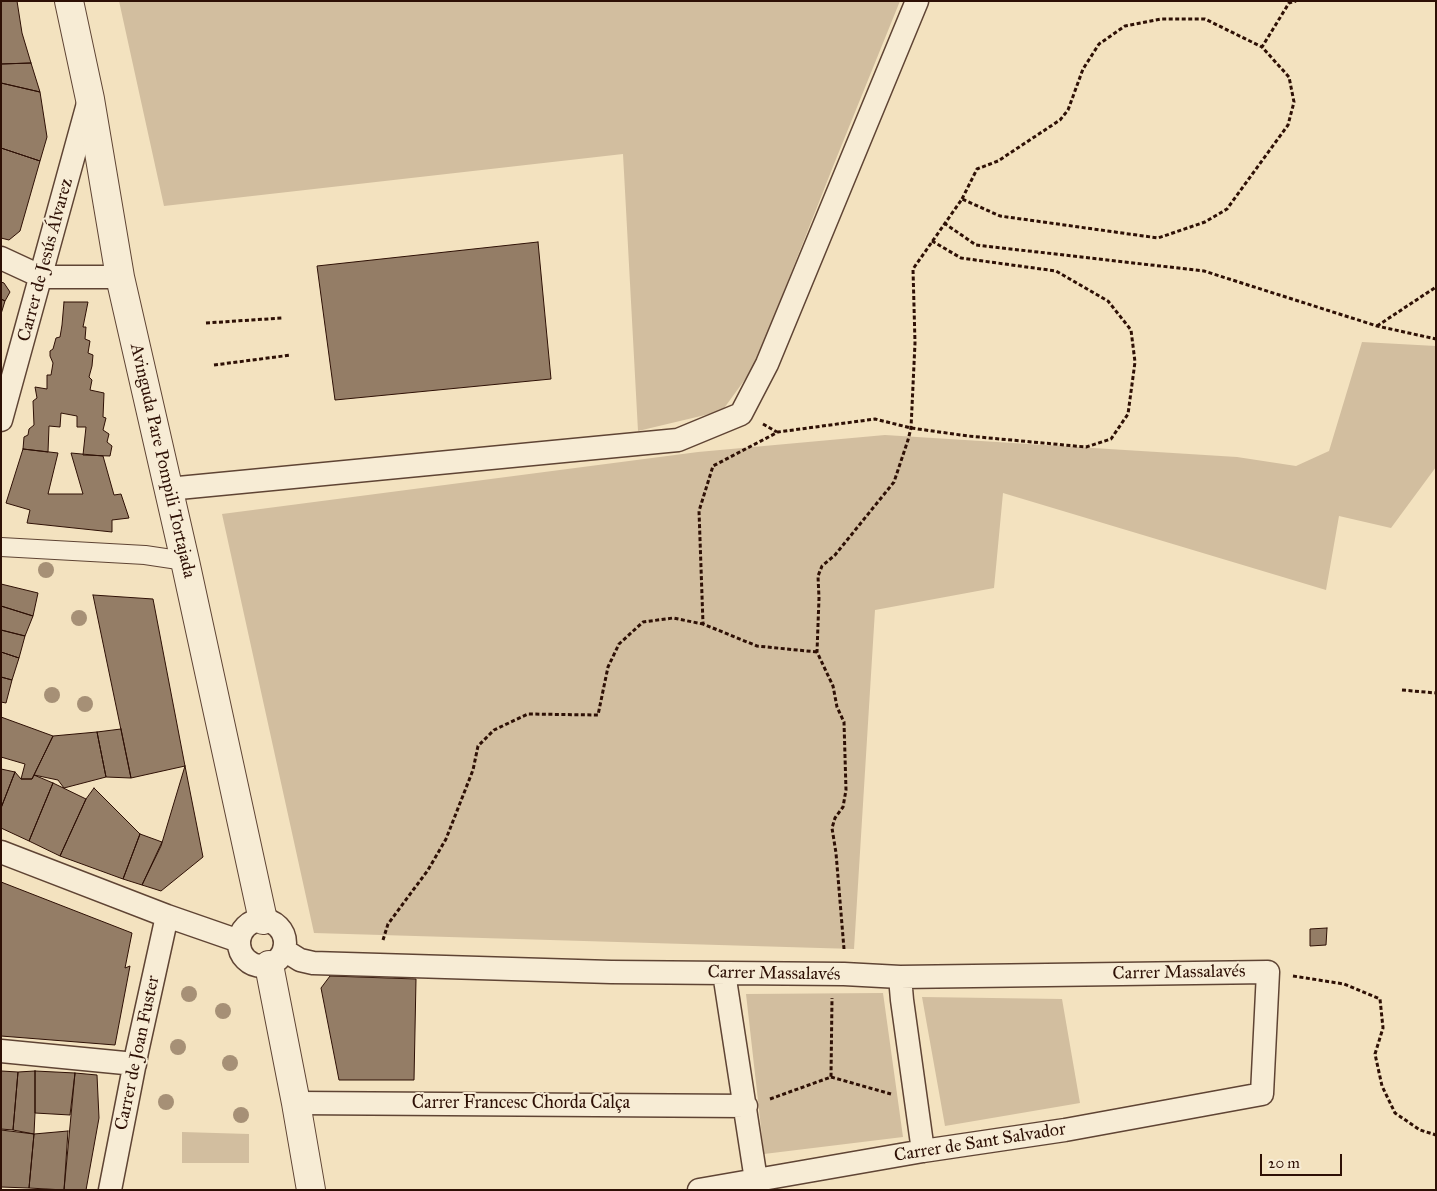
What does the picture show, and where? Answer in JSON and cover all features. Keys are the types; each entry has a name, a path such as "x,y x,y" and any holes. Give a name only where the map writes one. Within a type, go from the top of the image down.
{"street":[{"name":"Avinguda Pare Pompili Tortajada","path":"70,1 90,99 120,277 185,561 263,920"},
{"path":"168,489 678,440 741,414 767,364 918,1"},
{"name":"Carrer de Jesús Álvarez","path":"1,420 90,99"},
{"path":"1,258 42,277 120,277"},
{"path":"1,547 145,555 185,561"},
{"path":"1,852 239,942"},
{"name":"Carrer de Joan Fuster","path":"110,1190 167,916"},
{"path":"263,920 270,922 281,930 285,944 276,957 254,965 243,956 239,942 240,934 249,924 263,920"},
{"path":"276,957 296,1103 311,1190"},
{"name":"Carrer Massalavés","path":"276,957 313,963 496,969 724,974 844,974 900,977 1268,972"},
{"name":"Carrer de Sant Salvador","path":"699,1190 923,1151 1066,1130 1262,1094 1268,972"},
{"path":"724,974 756,1180"},
{"path":"900,977 923,1151"},
{"path":"1,1051 135,1064"},
{"name":"Carrer Francesc Chorda Calça","path":"296,1103 746,1106"}],"path":[{"path":"1262,47 1289,3 1296,1"},
{"path":"844,974 844,943 832,828 835,818 843,806 846,790 844,722 837,707 833,686 817,652 818,576 822,566 835,555 894,482 911,428 915,343 913,269 962,199 977,169 998,161 1060,120 1068,110 1083,69 1099,44 1125,26 1161,19 1205,19 1262,47 1289,77 1294,102 1288,125 1227,209 1205,222 1158,238 1000,216 962,199"},
{"path":"944,223 976,245 1204,271 1377,326 1436,339"},
{"path":"704,624 699,511 713,466 778,432 875,418 911,428 968,436 1086,447 1111,439 1128,414 1136,362 1131,330 1108,301 1056,271 960,258 932,240"},
{"path":"1377,326 1436,287"},
{"path":"206,323 282,318"},
{"path":"214,365 291,355"},
{"path":"382,944 388,924 428,870 446,839 473,770 478,746 494,730 528,714 598,715 608,667 619,644 643,622 673,618 704,624 756,646 817,652"},
{"path":"1402,690 1436,693"},
{"path":"1268,972 1344,984 1380,999 1384,1028 1375,1054 1382,1086 1395,1113 1420,1130 1436,1135"},
{"path":"831,1077 832,993"},
{"path":"767,1100 831,1077 898,1096"}],"shaded area":[{"path":"119,1 900,1 754,367 722,411 638,431 623,154 164,206"},
{"path":"1362,342 1436,346 1436,467 1391,528 1339,516 1326,590 1003,493 994,588 875,610 854,949 314,933 222,514 698,452 885,435 1237,457 1296,466 1329,451"},
{"path":"883,993 903,1137 764,1154 746,994"},
{"path":"922,997 1062,999 1080,1103 945,1126"},
{"path":"182,1132 249,1134 249,1163 182,1163"}],"building":[{"path":"1,1 17,1 22,33 31,63 1,64"},
{"path":"31,63 40,92 1,83 1,64"},
{"path":"1,83 40,92 47,137 40,161 1,148"},
{"path":"1,148 40,161 20,231 9,240 1,238"},
{"path":"538,242 551,379 335,400 317,266"},
{"path":"1,282 4,283 10,292 5,301 1,299"},
{"path":"1,299 5,301 1,314"},
{"path":"64,302 88,302 83,327 86,327 85,339 90,341 88,353 93,355 89,377 92,380 90,390 104,393 103,417 106,418 103,430 109,434 107,442 112,446 110,456 83,455 86,427 77,427 77,416 61,413 60,427 49,426 48,452 23,449 24,437 28,435 29,429 34,425 33,401 37,398 35,387 47,389 47,375 51,375 53,363 50,351 53,349 56,338 60,337"},
{"path":"23,449 58,453 48,494 83,494 71,453 103,456 114,495 121,494 129,518 112,520 112,532 27,523 30,510 6,503"},
{"path":"1,584 38,593 33,616 1,606"},
{"path":"93,595 153,599 185,766 131,778"},
{"path":"1,606 33,616 25,636 1,630"},
{"path":"1,630 25,636 19,658 1,652"},
{"path":"1,652 19,658 12,680 1,677"},
{"path":"1,677 12,680 6,703 1,702"},
{"path":"1,717 53,736 32,779 21,779 25,764 1,757"},
{"path":"121,729 131,778 106,777 97,732"},
{"path":"97,732 106,777 64,788 58,780 34,775 53,736"},
{"path":"185,766 203,857 161,891 142,885 161,846"},
{"path":"1,769 15,772 1,808"},
{"path":"15,772 21,779 32,779 34,775 53,783 29,841 1,828 1,808"},
{"path":"53,783 86,799 60,856 29,841"},
{"path":"94,788 140,834 123,879 60,856 86,799"},
{"path":"140,834 162,842 142,885 123,879"},
{"path":"1,882 132,933 125,968 130,966 115,1045 1,1036"},
{"path":"1327,928 1326,945 1310,946 1310,929"},
{"path":"330,976 416,979 414,1080 339,1080 321,988"},
{"path":"1,1071 18,1072 13,1130 1,1129"},
{"path":"35,1071 34,1134 13,1130 18,1072"},
{"path":"35,1071 75,1073 70,1115 35,1113"},
{"path":"75,1073 97,1075 99,1118 86,1190 64,1190"},
{"path":"1,1130 34,1134 29,1188 1,1187"},
{"path":"68,1131 64,1190 29,1188 34,1134"}]}
